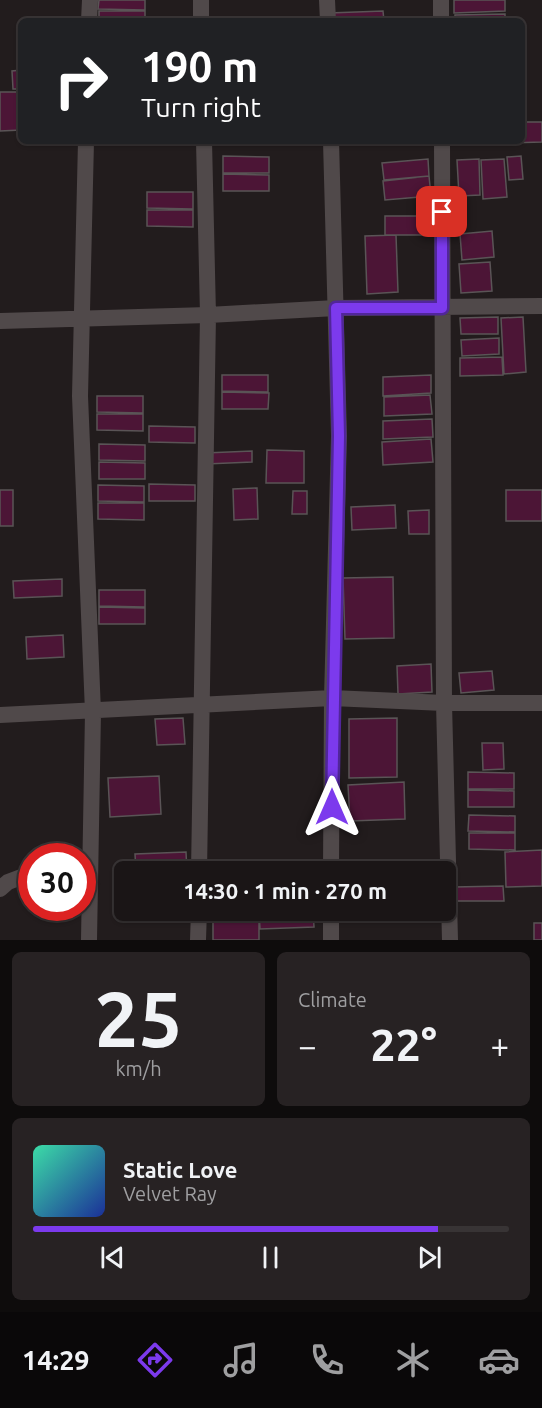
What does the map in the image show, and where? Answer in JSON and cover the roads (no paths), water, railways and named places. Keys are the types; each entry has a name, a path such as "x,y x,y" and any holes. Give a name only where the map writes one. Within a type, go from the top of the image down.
{"street":[{"path":"89,18 90,0"},
{"path":"201,0 201,18"},
{"path":"327,0 328,18"},
{"path":"441,0 441,18"},
{"path":"86,144 80,396 93,712 87,843"},
{"path":"200,861 208,315 204,144"},
{"path":"331,144 339,436 331,861"},
{"path":"442,144 444,703 450,940"},
{"path":"0,321 208,315 336,308 542,306"},
{"path":"0,715 333,698 444,703 542,703"},
{"path":"0,889 8,882 18,878"},
{"path":"88,921 89,940"},
{"path":"198,940 199,921"},
{"path":"331,921 331,940"}]}
